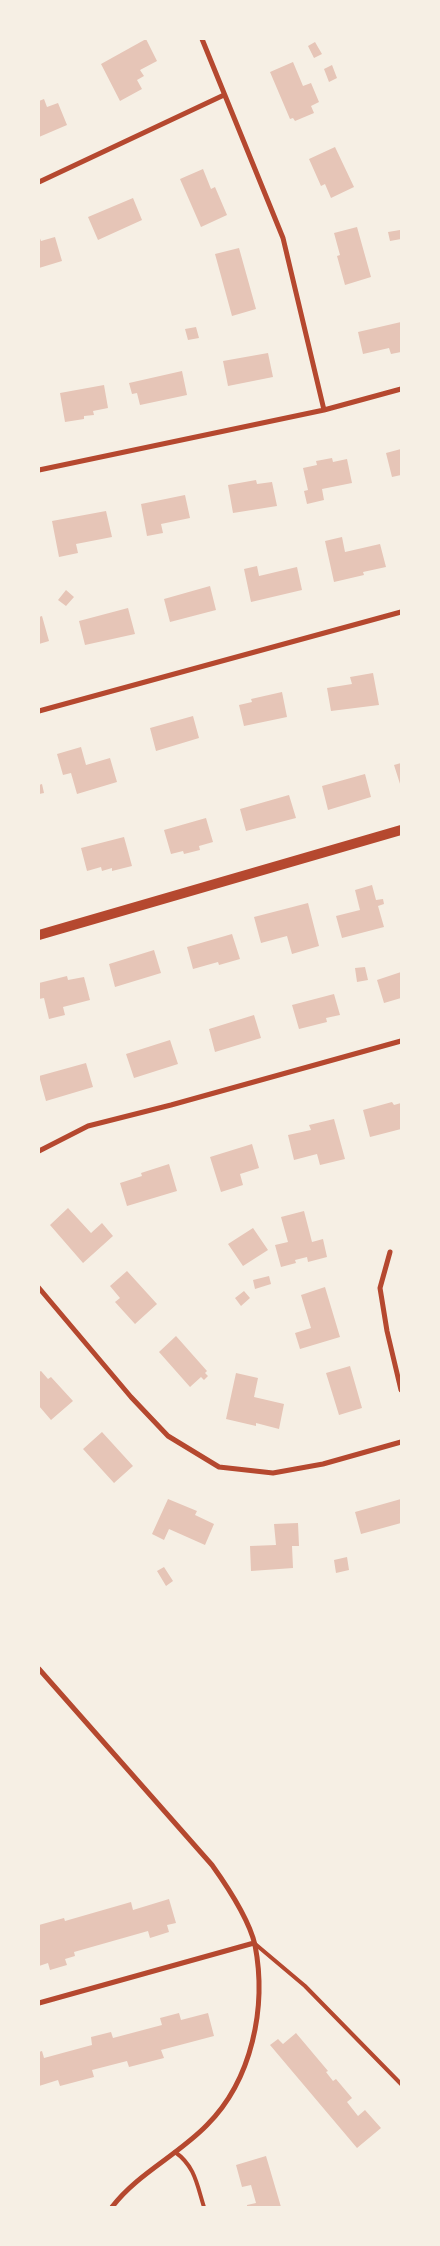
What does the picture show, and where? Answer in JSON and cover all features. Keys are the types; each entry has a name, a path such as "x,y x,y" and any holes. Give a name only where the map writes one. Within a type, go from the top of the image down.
{"main road":[{"path":"39,936 401,830"}],"street":[{"path":"202,39 283,238 324,410"},
{"path":"39,182 224,95"},
{"path":"39,470 324,410 401,390"},
{"path":"39,711 401,612"},
{"path":"39,1151 88,1126 401,1041"},
{"path":"390,1252 380,1288 387,1331 401,1390"},
{"path":"39,1288 131,1397 168,1436 219,1467 273,1474 323,1464 401,1442"},
{"path":"39,1669 212,1864 232,1894 254,1943 259,1986 257,2018 246,2066 227,2101 207,2126 112,2207"},
{"path":"39,2003 254,1943"}],"lane":[{"path":"254,1943 305,1986 401,2084"},
{"path":"175,2152 186,2160 192,2168 204,2207"}],"building":[{"path":"146,39 157,61 140,70 144,76 137,80 142,89 120,101 101,64"},
{"path":"315,42 322,54 314,58 308,46"},
{"path":"293,62 303,86 311,83 319,102 311,106 314,113 295,121 293,118 290,119 270,72"},
{"path":"332,65 337,78 329,82 324,69"},
{"path":"44,99 47,107 58,103 67,125 39,137 39,101"},
{"path":"335,147 354,187 331,198 325,184 321,186 309,159"},
{"path":"203,169 211,189 215,187 227,215 201,227 180,179"},
{"path":"133,198 142,220 98,240 88,217"},
{"path":"357,227 371,277 345,285 337,256 340,255 334,233"},
{"path":"400,230 401,239 390,241 388,232"},
{"path":"39,236 41,241 55,237 62,261 39,268"},
{"path":"239,248 256,309 232,316 215,254"},
{"path":"401,322 401,352 391,354 389,348 363,354 358,332"},
{"path":"196,327 199,338 188,340 185,329"},
{"path":"268,353 273,377 228,386 223,361"},
{"path":"182,371 187,395 140,405 137,393 132,394 129,383"},
{"path":"104,385 108,408 93,411 94,415 84,416 84,419 65,422 60,393"},
{"path":"401,449 401,475 392,477 386,453"},
{"path":"332,458 333,462 347,459 352,483 322,489 324,500 307,504 304,491 308,490 303,468 317,465 316,461"},
{"path":"256,480 257,484 272,482 277,506 233,513 228,485"},
{"path":"185,495 190,518 161,524 163,533 147,536 141,504"},
{"path":"106,511 112,537 76,544 78,553 59,557 52,521"},
{"path":"342,537 345,552 380,544 386,567 363,572 364,575 334,582 325,541"},
{"path":"257,566 259,576 297,567 302,590 251,602 244,569"},
{"path":"210,586 216,610 170,622 164,599"},
{"path":"66,590 74,597 66,606 58,600"},
{"path":"128,608 135,634 85,645 79,621"},
{"path":"42,616 49,641 39,644 39,617"},
{"path":"373,673 379,705 331,711 327,688 352,684 350,677"},
{"path":"282,692 287,717 244,726 239,705 252,702 251,699"},
{"path":"193,716 199,738 156,751 150,728"},
{"path":"81,747 86,765 110,758 117,782 77,794 71,773 63,775 57,754"},
{"path":"401,763 401,787 394,765"},
{"path":"365,774 371,797 328,810 322,786"},
{"path":"42,784 44,793 39,794 39,785"},
{"path":"289,795 296,818 246,831 240,809"},
{"path":"206,818 213,842 199,846 200,850 184,854 183,851 171,854 164,830"},
{"path":"124,837 132,866 112,871 112,868 102,871 101,867 87,871 81,848"},
{"path":"372,885 376,900 383,899 384,904 378,906 384,927 342,938 336,916 360,910 355,890"},
{"path":"308,903 319,946 292,954 287,936 261,943 254,917"},
{"path":"232,934 240,959 219,965 218,962 193,969 187,947"},
{"path":"154,950 161,973 115,987 109,964"},
{"path":"365,967 368,980 357,982 355,968"},
{"path":"401,972 401,998 384,1003 377,980"},
{"path":"67,976 68,980 84,977 90,1000 63,1007 65,1015 49,1019 44,998 39,999 39,983"},
{"path":"334,994 340,1015 326,1018 327,1022 299,1029 292,1005"},
{"path":"254,1015 261,1038 215,1052 209,1029"},
{"path":"170,1040 178,1064 134,1078 126,1054"},
{"path":"86,1063 93,1087 46,1101 39,1076"},
{"path":"392,1102 394,1105 401,1103 401,1129 370,1137 363,1110"},
{"path":"334,1119 345,1159 320,1165 317,1154 294,1160 288,1135 311,1130 309,1125"},
{"path":"252,1144 259,1168 240,1174 243,1185 221,1192 210,1157"},
{"path":"169,1164 177,1191 127,1206 120,1183 142,1176 141,1173"},
{"path":"68,1208 91,1233 102,1223 113,1236 83,1263 50,1225"},
{"path":"304,1211 312,1242 323,1239 327,1257 308,1262 307,1257 295,1260 296,1263 281,1267 275,1245 288,1242 281,1217"},
{"path":"253,1228 268,1250 243,1266 228,1244"},
{"path":"127,1271 157,1304 135,1324 115,1302 120,1298 110,1286"},
{"path":"269,1276 271,1284 255,1289 253,1280"},
{"path":"325,1287 340,1337 300,1349 295,1333 311,1328 301,1295"},
{"path":"244,1291 250,1298 241,1306 235,1298"},
{"path":"176,1336 207,1371 205,1373 208,1376 204,1380 201,1377 190,1387 159,1352"},
{"path":"350,1366 362,1408 339,1415 326,1373"},
{"path":"41,1371 48,1379 51,1377 73,1401 51,1420 39,1406 39,1372"},
{"path":"236,1373 258,1378 254,1397 284,1404 279,1429 256,1423 256,1426 226,1419"},
{"path":"102,1432 133,1466 114,1483 83,1449"},
{"path":"168,1499 197,1511 195,1515 214,1524 205,1545 169,1529 164,1540 152,1534"},
{"path":"401,1499 401,1523 361,1534 355,1512"},
{"path":"298,1523 299,1546 292,1546 293,1568 251,1571 250,1546 276,1545 274,1524"},
{"path":"347,1557 349,1570 336,1573 334,1560"},
{"path":"164,1567 173,1581 166,1586 157,1571"},
{"path":"169,1899 176,1923 167,1925 169,1932 150,1938 148,1931 74,1952 75,1956 65,1959 67,1965 50,1970 48,1963 39,1966 39,1925 64,1918 65,1921 131,1902 133,1910"},
{"path":"179,2013 181,2020 208,2013 214,2036 161,2050 164,2058 129,2067 127,2061 92,2070 94,2077 60,2086 58,2080 39,2086 39,2052 42,2051 44,2058 92,2045 91,2037 111,2032 113,2038 162,2025 160,2018"},
{"path":"296,2033 328,2071 326,2072 333,2081 336,2079 352,2098 347,2102 358,2116 365,2110 381,2128 357,2148 270,2045 278,2039 283,2044"},
{"path":"266,2156 281,2207 247,2207 247,2205 256,2203 251,2185 242,2187 236,2165"}]}
